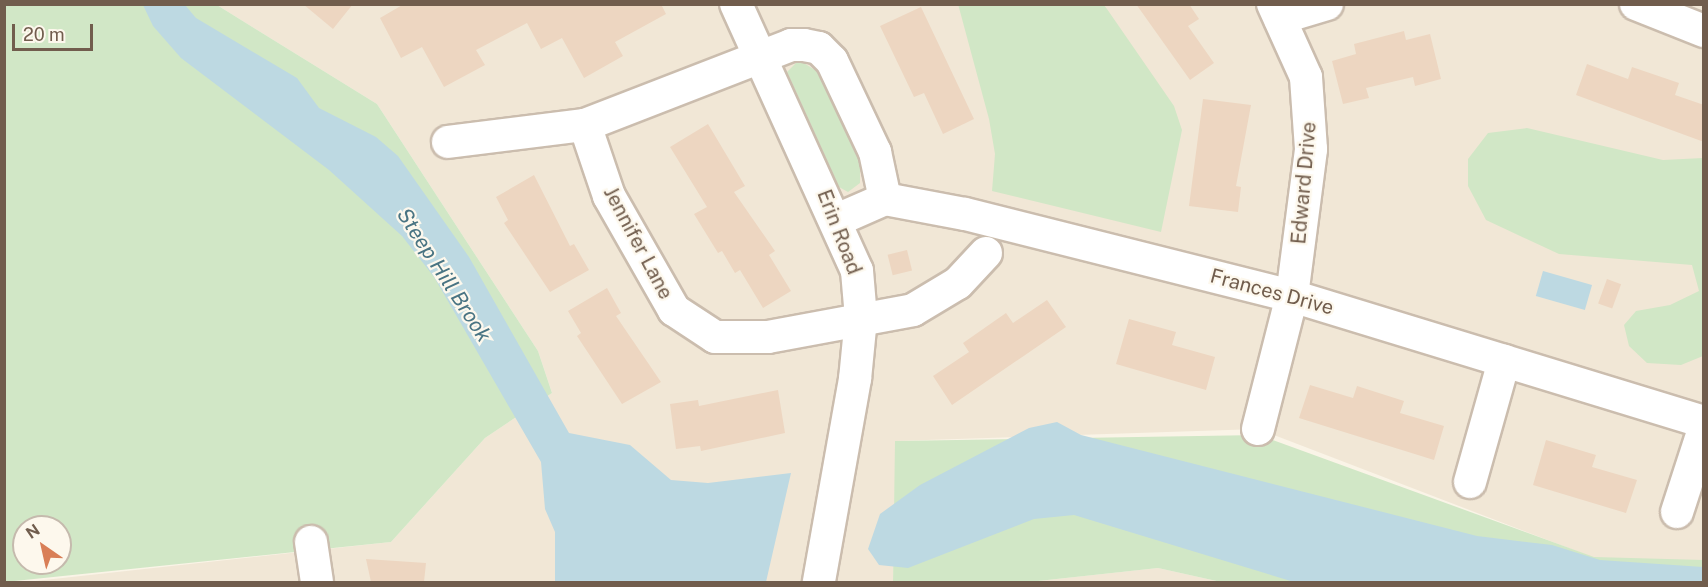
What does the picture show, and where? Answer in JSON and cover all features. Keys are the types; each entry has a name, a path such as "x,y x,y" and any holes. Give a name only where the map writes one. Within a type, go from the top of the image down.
{"street":[{"name":"Erin Road","path":"736,4 837,220 857,271 861,318 855,379 819,582"},
{"path":"1276,11 1328,4"},
{"path":"1636,4 1704,31"},
{"name":"Edward Drive","path":"1258,429 1292,296 1311,121 1306,77 1276,11"},
{"path":"448,142 585,125 759,57 804,45 819,48 832,62 875,152 885,199 837,220"},
{"name":"Jennifer Lane","path":"585,125 609,196 674,310 693,325 715,337 739,341 921,307 969,274 986,253"},
{"name":"Frances Drive","path":"885,199 965,214 1292,296 1704,422"},
{"path":"1470,482 1504,361"},
{"path":"1677,512 1704,429"},
{"path":"311,542 317,582"}],"shaded area":[{"path":"217,5 1703,5 1703,562 1600,560 1258,429 896,441 893,582 26,582 391,542 485,438 552,393 538,351 377,104"},
{"path":"1158,568 1221,582 1029,582"}],"green space":[{"path":"958,4 1103,4 1174,106 1182,130 1161,232 992,191 995,154 989,119"},
{"path":"4,5 217,5 377,104 538,351 552,393 485,438 391,542 5,582"},
{"path":"799,60 823,75 860,160 860,183 848,192 839,187 787,72"},
{"path":"1527,128 1663,160 1703,158 1703,356 1681,365 1647,363 1629,346 1624,325 1636,311 1670,305 1699,291 1692,265 1559,254 1486,220 1468,186 1468,159 1488,133"},
{"path":"1259,435 1594,557 1704,560 1703,582 1221,582 1158,568 1029,582 893,582 895,441"}],"water":[{"name":"Steep Hill Brook","path":"143,5 185,5 196,18 297,78 319,108 376,137 398,156 469,257 569,433 630,445 671,480 708,483 791,473 766,582 555,582 555,532 545,509 541,462 434,277 402,236 329,170 181,58 153,26"},
{"path":"1543,271 1592,285 1585,310 1536,296"},
{"path":"1057,422 1081,435 1477,536 1552,545 1600,560 1703,567 1703,582 1294,582 1074,515 1034,519 908,568 879,565 868,549 880,514 920,485 1029,428"}],"building":[{"path":"303,4 353,4 333,29"},
{"path":"404,4 661,4 666,14 615,42 623,56 584,78 562,38 541,49 527,23 476,50 485,65 444,87 422,47 401,58 380,18"},
{"path":"1136,4 1189,4 1199,19 1188,26 1214,63 1190,80"},
{"path":"921,7 974,119 943,134 924,93 914,97 880,26"},
{"path":"1404,31 1406,40 1430,34 1441,79 1415,86 1413,77 1366,88 1369,98 1343,104 1332,61 1356,54 1354,44"},
{"path":"1587,64 1628,79 1632,67 1679,83 1675,95 1704,105 1704,142 1576,95"},
{"path":"1203,99 1251,105 1236,186 1241,187 1238,212 1189,206"},
{"path":"708,124 745,186 734,192 775,251 769,255 791,291 763,308 740,270 735,273 722,251 718,253 694,214 707,207 670,147"},
{"path":"534,175 570,246 574,244 589,270 550,292 504,223 508,220 496,197"},
{"path":"907,250 912,270 893,275 888,255"},
{"path":"1607,279 1621,284 1612,309 1598,303"},
{"path":"607,288 621,313 616,316 661,382 622,404 577,336 581,333 568,311"},
{"path":"1047,300 1066,327 952,405 933,376 969,352 963,343 1006,313 1013,323"},
{"path":"1129,319 1176,332 1172,345 1215,357 1206,390 1116,364"},
{"path":"1310,385 1353,398 1357,386 1404,401 1400,413 1444,426 1434,460 1299,418"},
{"path":"778,390 785,433 701,451 700,446 676,449 670,404 698,400 699,406"},
{"path":"1546,440 1596,455 1592,467 1637,480 1626,513 1533,485"},
{"path":"366,559 426,563 424,582 371,582"}]}
